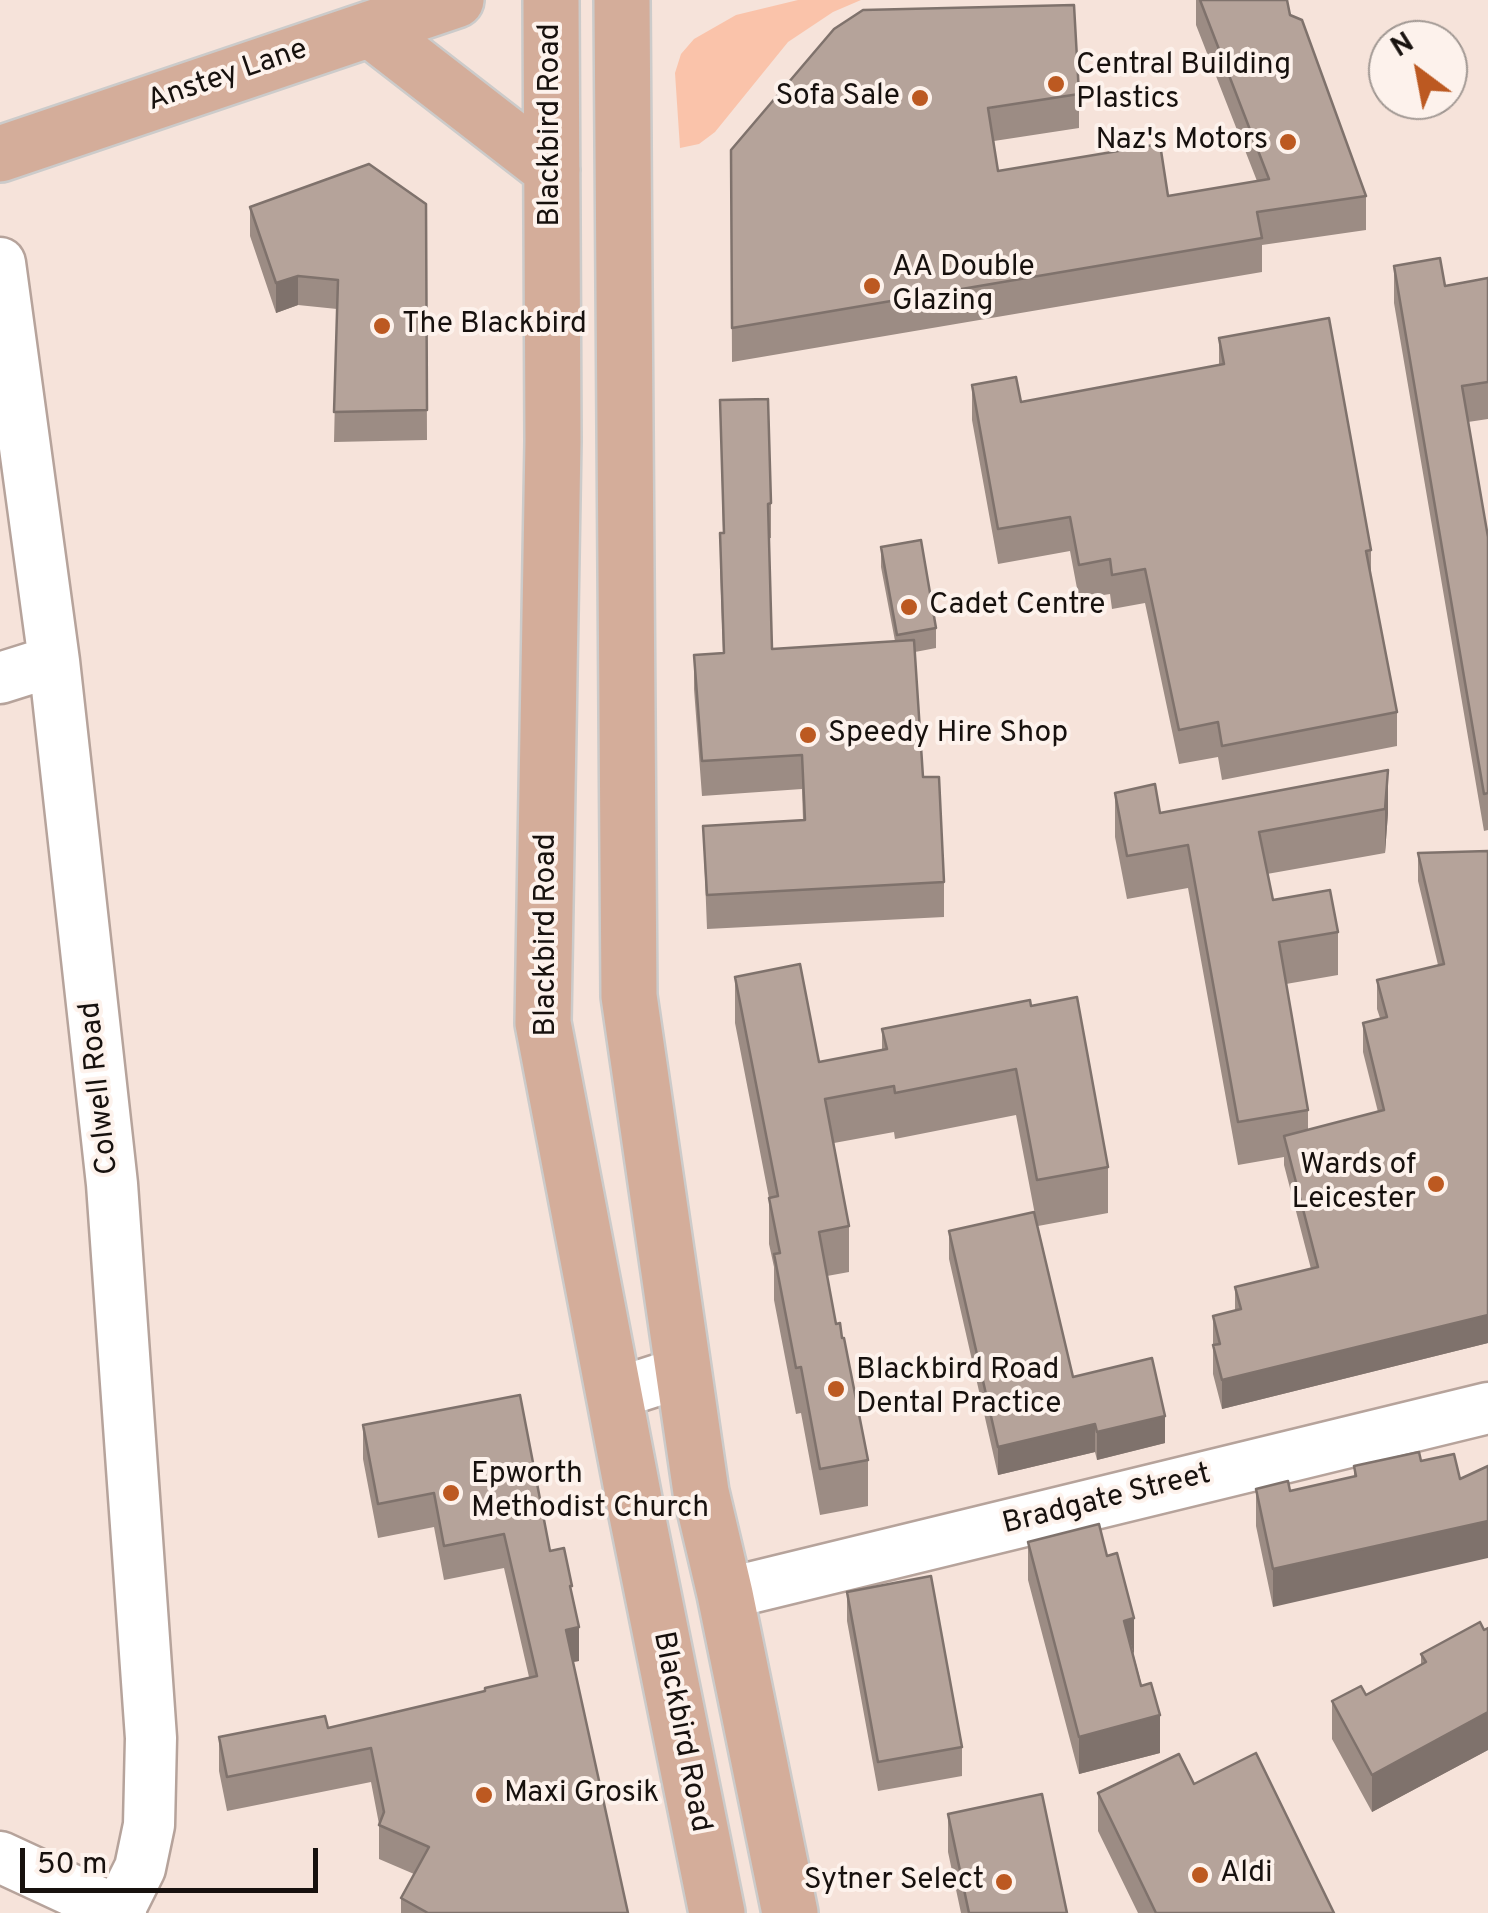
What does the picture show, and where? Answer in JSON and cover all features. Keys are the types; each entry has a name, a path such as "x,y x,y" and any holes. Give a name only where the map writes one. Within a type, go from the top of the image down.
{"main road":[{"name":"Anstey Lane","path":"0,154 456,0"},
{"name":"Blackbird Road","path":"552,0 553,441 543,1023 716,1913"},
{"path":"622,0 629,996 701,1492 790,1913"},
{"path":"370,29 552,170"}],"street":[{"name":"Colwell Road","path":"0,263 54,661 112,1184 151,1738 149,1825 140,1868 120,1912"},
{"path":"0,678 54,661"},
{"path":"614,1394 683,1372"},
{"name":"Bradgate Street","path":"725,1594 1488,1408"},
{"path":"0,1857 47,1897 120,1912"}],"shaded area":[{"path":"798,0 861,0 833,12 788,42 715,132 699,144 680,148 675,73 681,54 694,39 736,15"}],"building":[{"path":"1200,0 1287,0 1290,15 1302,20 1366,196 1257,212 1262,238 732,328 731,150 834,29 863,10 1074,5 1079,94 988,108 998,171 1160,144 1168,196 1269,179"},
{"name":"The Blackbird","path":"369,164 426,204 427,410 334,412 338,280 298,276 276,283 250,207"},
{"path":"1440,258 1445,286 1488,278 1488,382 1462,386 1488,537 1488,793 1484,794 1394,266"},
{"path":"1329,318 1371,550 1366,551 1397,712 1222,746 1218,722 1179,730 1145,569 1112,575 1110,559 1079,565 1070,517 998,529 972,385 1016,377 1021,402 1224,364 1219,338"},
{"path":"768,399 772,649 914,640 923,777 939,777 944,882 707,895 703,826 805,820 802,755 702,761 694,655 724,653 720,400"},
{"name":"Cadet Centre","path":"921,540 936,628 897,635 881,547"},
{"path":"1388,770 1385,809 1259,832 1273,900 1330,890 1338,932 1279,942 1308,1110 1238,1122 1188,845 1127,856 1115,793 1155,784 1160,813"},
{"path":"1488,851 1488,1315 1222,1380 1213,1345 1220,1344 1213,1316 1241,1309 1235,1287 1318,1267 1284,1136 1384,1110 1363,1023 1387,1017 1377,980 1444,964 1418,853"},
{"path":"800,964 819,1062 887,1049 882,1029 1030,1000 1031,1006 1077,997 1108,1167 1037,1180 1016,1069 895,1093 894,1086 825,1099 849,1226 819,1232 868,1460 820,1469 774,1254 780,1253 769,1198 778,1196 735,977"},
{"path":"1034,1212 1073,1377 1152,1358 1165,1416 1097,1432 1095,1424 998,1447 949,1231"},
{"path":"520,1395 550,1551 564,1548 572,1586 579,1627 566,1630 628,1913 428,1913 401,1898 429,1847 379,1825 384,1812 371,1748 227,1777 219,1737 325,1716 328,1728 537,1676 504,1534 444,1546 434,1493 378,1504 363,1425"},
{"path":"1419,1452 1421,1461 1454,1454 1460,1479 1488,1466 1488,1521 1273,1569 1256,1489 1288,1481 1290,1491 1356,1476 1354,1466"},
{"path":"1099,1524 1107,1556 1117,1553 1134,1618 1124,1621 1141,1686 1151,1683 1160,1715 1079,1737 1028,1542"},
{"path":"931,1576 962,1747 878,1762 847,1592"},
{"path":"1480,1622 1484,1630 1488,1628 1488,1712 1372,1775 1332,1701 1361,1686 1366,1695 1426,1662 1421,1654"},
{"name":"Aldi","path":"1256,1753 1334,1913 1156,1913 1098,1793 1179,1754 1194,1784"},
{"name":"Sytner Select","path":"1042,1794 1067,1913 969,1913 948,1814"}],"place":[{"name":"Central Building Plastics","path":"1056,84"},
{"name":"Sofa Sale","path":"920,98"},
{"name":"Naz's Motors","path":"1288,142"},
{"name":"AA Double Glazing","path":"872,286"},
{"name":"The Blackbird","path":"382,326"},
{"name":"Cadet Centre","path":"909,607"},
{"name":"Speedy Hire Shop","path":"808,735"},
{"name":"Wards of Leicester","path":"1436,1184"},
{"name":"Blackbird Road Dental Practice","path":"836,1389"},
{"name":"Epworth Methodist Church","path":"451,1493"},
{"name":"Maxi Grosik","path":"484,1795"},
{"name":"Aldi","path":"1200,1875"},
{"name":"Sytner Select","path":"1004,1882"}]}
